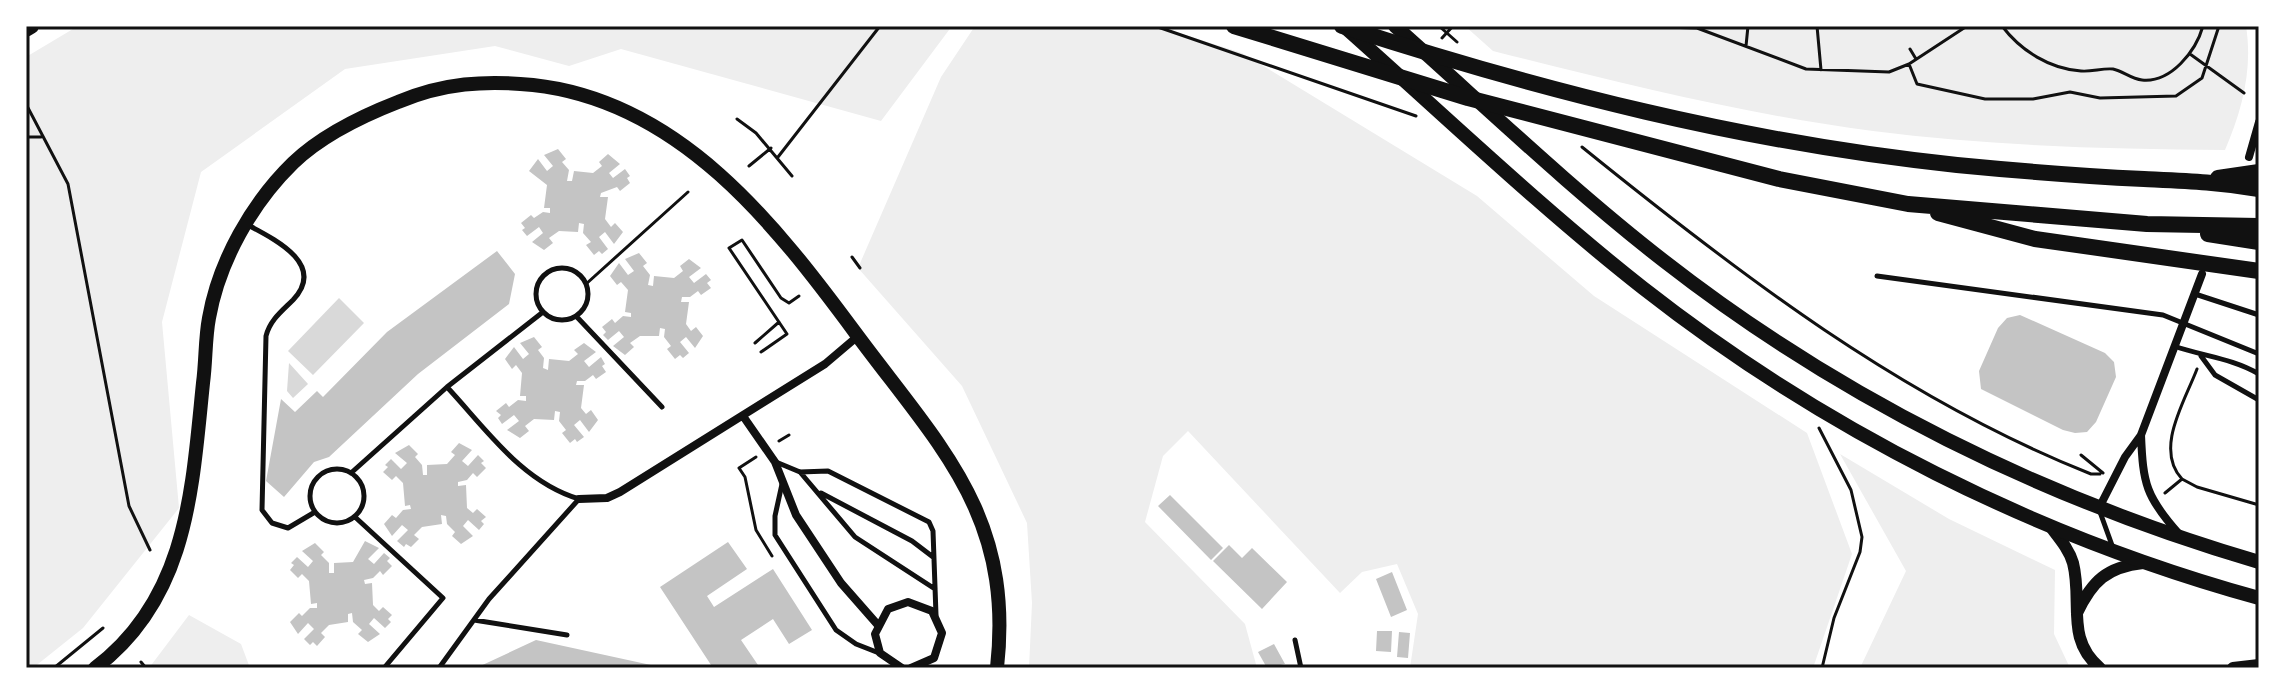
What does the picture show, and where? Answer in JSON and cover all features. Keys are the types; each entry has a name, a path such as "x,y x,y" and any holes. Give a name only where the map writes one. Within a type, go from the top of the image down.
{"highway":[{"path":"1234,26 1411,82 1721,167 1908,204 2035,239 2259,271"},
{"path":"1343,26 1633,111 1788,141 1956,165 2145,180 2204,180 2259,172"},
{"path":"2204,180 2259,189"},
{"path":"1908,204 2147,224 2259,226"},
{"path":"2147,224 2259,242"}],"main road":[{"path":"1343,26 1605,257 1738,357 1874,440 2050,526 2143,563 2259,598"},
{"path":"1395,26 1617,223 1718,301 1900,415 2023,477 2182,538 2259,562"},
{"path":"95,668 126,645 167,583 174,564 187,509 209,317 225,267 244,223 294,162 359,118 427,90 489,80 558,88 627,110 684,145 731,184 797,252 930,428 963,478 981,518 995,580 1000,638 997,668"}],"street":[{"path":"2249,157 2259,122"},
{"path":"2099,508 2125,457 2141,435 2202,274"},
{"path":"579,499 607,498 620,492 825,364 858,336"},
{"path":"743,416 775,462 796,515 841,583 877,624"},
{"path":"2141,435 2142,474 2147,492 2156,508 2182,538"},
{"path":"2050,526 2065,545 2073,564 2081,645 2100,668"},
{"path":"2076,616 2100,576 2115,568 2143,563"},
{"path":"902,668 880,653 875,634 877,624 888,609 908,602 922,604 936,615 942,640 930,665 911,668"},
{"path":"2233,668 2259,665"}],"lane":[{"path":"244,223 298,258 305,275 302,289 271,323 266,336 262,510 272,523 288,528 315,512"},
{"path":"551,270 575,271 586,284 587,302 576,316 559,320 543,312 536,289 551,270"},
{"path":"1877,276 2163,315 2259,354"},
{"path":"2194,294 2259,315"},
{"path":"351,473 447,387 543,312"},
{"path":"576,316 662,407"},
{"path":"2174,346 2201,356 2211,355 2259,374"},
{"path":"2201,356 2215,375 2259,400"},
{"path":"439,668 474,620 579,499 554,491 526,473 447,387"},
{"path":"775,462 800,472 828,471 921,516 933,531 936,615"},
{"path":"333,469 351,473 364,493 355,517 338,524 321,519 315,512 309,495 317,478 333,469"},
{"path":"800,472 855,537 936,589"},
{"path":"783,483 775,516 775,535 836,630 856,644 880,653"},
{"path":"816,491 912,541 934,558"},
{"path":"2099,508 2115,552"},
{"path":"355,517 443,598 384,668"},
{"path":"474,620 567,635"},
{"path":"1295,640 1301,668"}],"path":[{"path":"778,157 880,26"},
{"path":"1155,26 1415,117 1433,105"},
{"path":"1439,26 1461,46"},
{"path":"1442,38 1453,26"},
{"path":"1630,26 1697,28 1785,64 1821,71 1889,72 1909,64 1967,26"},
{"path":"1746,47 1748,26"},
{"path":"1817,26 1821,71"},
{"path":"2002,26 2030,53 2070,70 2111,69 2137,79 2152,79 2190,54 2203,26"},
{"path":"1909,64 1917,84 1962,96 2009,100 2070,92 2100,98 2165,98 2186,92 2209,68 2219,26"},
{"path":"1910,49 1916,59"},
{"path":"2190,54 2244,93"},
{"path":"26,104 68,184 129,506 150,550"},
{"path":"737,119 771,148 792,176"},
{"path":"26,137 41,137"},
{"path":"1574,140 1678,225 1773,296 1902,379 2038,453 2091,474 2104,473"},
{"path":"749,166 771,148"},
{"path":"586,284 688,192"},
{"path":"761,352 787,334 729,248 742,240 781,298 789,303 799,296"},
{"path":"852,257 860,268"},
{"path":"755,343 779,322"},
{"path":"2201,356 2169,448 2172,465 2182,479 2197,487 2259,505"},
{"path":"1813,417 1851,490 1862,537 1860,552 1834,618 1822,668"},
{"path":"2162,495 2182,479"},
{"path":"54,668 103,628"},
{"path":"141,662 146,668"}],"shaded area":[{"path":"78,26 952,26 881,121 621,49 569,66 495,46 345,69 201,172 162,322 179,508 83,628 33,668 26,668 26,57"},
{"path":"975,26 1157,26 1242,53 1477,196 1594,296 1807,433 1852,554 1813,668 1410,668 1418,614 1397,564 1362,572 1340,593 1188,431 1163,456 1145,522 1245,624 1257,668 1029,668 1032,603 1027,523 962,386 858,268 941,77"},
{"path":"1465,26 2246,26 2248,58 2241,105 2225,150 2049,146 1873,131 1729,107 1493,51"},
{"path":"339,298 364,323 313,375 288,351"},
{"path":"289,363 308,384 293,398 287,391"},
{"path":"1840,454 1949,519 2055,570 2054,634 2070,668 1860,668 1906,571"},
{"path":"189,615 241,644 250,668 149,668"}],"building":[{"path":"558,149 566,159 562,162 569,170 567,181 572,181 574,171 593,173 602,166 599,162 608,154 620,164 609,173 613,178 625,169 630,176 627,178 630,183 620,191 617,187 601,193 600,197 608,197 605,219 611,227 615,223 623,232 614,244 605,232 599,237 608,249 602,254 599,251 594,255 586,245 591,242 583,233 584,224 579,223 578,232 559,231 549,238 553,243 544,250 532,242 543,233 539,227 527,236 522,230 525,228 521,223 531,215 534,218 543,212 550,213 550,208 544,208 547,185 529,171 538,159 547,171 553,166 544,155"},
{"path":"497,251 515,274 509,304 418,374 329,457 314,462 284,497 266,481 281,399 295,412 317,391 323,397 387,332"},
{"path":"639,253 647,263 643,266 650,275 648,285 653,286 654,276 674,278 683,271 680,266 689,259 701,268 689,277 694,283 706,274 711,280 707,283 711,288 701,295 698,291 690,297 682,297 681,302 689,302 686,324 691,331 696,327 703,336 695,348 686,337 680,342 689,353 683,358 680,355 675,359 667,349 671,346 664,337 665,329 660,328 659,336 640,336 630,343 634,347 625,355 613,346 624,337 619,331 608,340 603,335 606,332 602,327 612,319 615,323 623,316 631,317 631,313 625,312 628,290 621,282 617,285 610,276 619,263 628,275 634,271 625,259"},
{"path":"2020,315 2105,353 2114,362 2116,377 2096,422 2087,432 2063,430 1981,389 1979,371 1998,328 2007,318"},
{"path":"534,337 542,347 538,350 544,358 543,368 548,370 549,359 569,361 578,354 574,350 584,343 596,352 584,361 589,367 601,357 605,364 602,366 606,372 596,379 593,375 585,381 577,381 576,385 584,385 581,408 586,414 591,410 598,420 589,432 580,420 574,425 584,437 577,442 575,439 570,443 562,433 566,430 559,421 560,412 555,411 554,420 534,419 525,426 529,431 520,438 507,430 519,421 514,415 502,424 498,418 501,415 496,411 506,403 509,407 518,400 526,401 526,396 520,396 522,373 516,365 512,369 505,359 514,347 523,359 529,354 520,343"},
{"path":"459,443 472,450 462,461 468,466 478,455 484,461 481,463 486,468 477,477 473,473 467,480 458,482 458,486 466,485 467,508 473,513 477,509 486,517 481,521 484,524 479,530 468,520 463,526 473,536 461,544 452,536 455,532 447,524 446,516 441,515 442,524 422,527 414,535 419,539 411,547 406,544 404,547 397,541 408,530 402,525 392,536 384,524 392,515 396,518 403,510 411,509 410,505 405,506 403,483 396,476 392,480 383,472 388,467 385,465 391,459 401,469 407,463 395,453 409,445 418,454 415,457 422,465 423,475 427,475 427,465 447,464 455,455 451,452"},
{"path":"1170,495 1223,548 1211,560 1158,506"},
{"path":"365,541 379,548 368,559 374,564 384,553 390,558 387,561 392,566 383,575 380,571 373,578 364,580 365,584 372,583 373,605 379,611 383,607 392,615 388,619 391,622 385,628 374,618 369,624 380,634 368,642 358,634 362,630 353,622 352,613 348,614 348,622 329,625 321,633 325,637 317,646 313,642 310,645 304,639 314,629 308,623 298,634 290,622 299,613 302,616 310,608 317,608 317,603 311,604 309,581 302,574 298,578 290,570 294,565 291,563 297,557 308,567 313,561 302,551 315,543 324,552 321,555 329,563 329,573 334,573 334,563 353,562"},
{"path":"728,542 747,569 707,596 714,607 773,569 812,630 789,644 773,619 741,640 760,668 713,668 660,587"},
{"path":"1229,545 1242,558 1252,548 1287,582 1262,609 1213,561"},
{"path":"1392,572 1407,610 1391,617 1376,579"},
{"path":"1377,631 1392,631 1391,652 1376,651"},
{"path":"1399,632 1410,633 1408,658 1397,657"},
{"path":"536,640 660,667 476,668"},
{"path":"1274,644 1285,664 1267,668 1258,652"}]}
